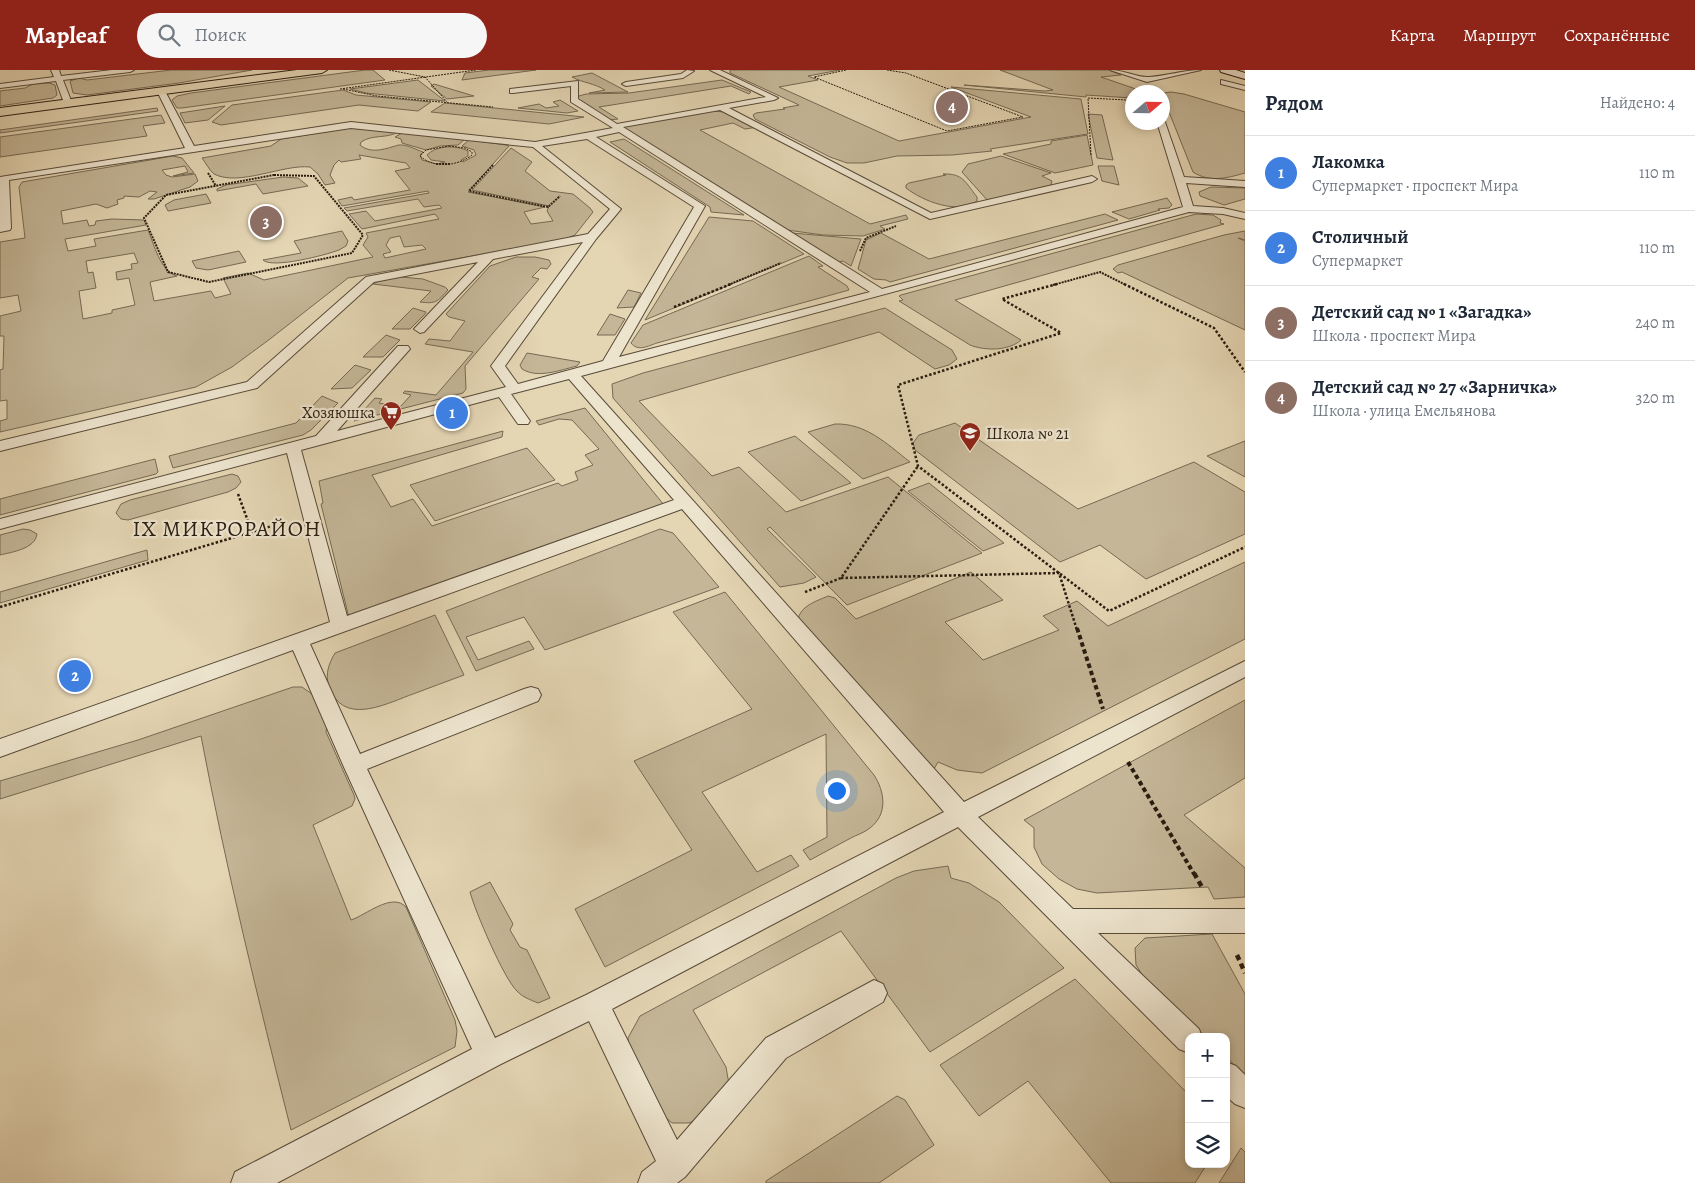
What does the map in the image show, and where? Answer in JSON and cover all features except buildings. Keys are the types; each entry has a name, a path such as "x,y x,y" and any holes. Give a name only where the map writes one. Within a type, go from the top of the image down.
{"main road":[{"path":"0,112 322,70"},
{"path":"1225,70 1245,76"}],"lane":[{"path":"55,70 68,103"},
{"path":"0,86 130,70"},
{"path":"1114,70 1148,83 1197,70"},
{"path":"0,229 6,228 2,179 351,125 535,145 614,132 622,124 774,98 729,77 699,71 683,76 626,84"},
{"path":"1224,82 1245,88"},
{"path":"513,91 575,83 574,100 880,294"},
{"path":"161,91 190,150"},
{"path":"721,107 930,216 1092,179"},
{"path":"1164,130 1189,209"},
{"path":"588,136 700,206 608,364"},
{"path":"523,421 498,366 592,237 616,209 535,145"},
{"path":"1180,180 1245,184"},
{"path":"0,524 880,294 1189,209 1223,211 1245,216"},
{"path":"0,446 252,385 370,279 592,237"},
{"path":"420,329 489,257"},
{"path":"321,440 403,349"},
{"path":"572,374 961,815 1185,1035"},
{"path":"294,447 340,626"},
{"path":"0,748 685,502"},
{"path":"298,641 489,1055"},
{"path":"246,1183 489,1055 595,1004 1245,668"},
{"path":"354,765 531,695"},
{"path":"1068,921 1245,921"},
{"path":"652,1183 674,1166 776,1048 874,993"},
{"path":"595,1004 674,1166"},
{"path":"1228,1078 1245,1094"}],"path":[{"path":"389,70 425,77 448,102"},
{"path":"846,70 814,77 948,132 1023,116 906,73 887,70"},
{"path":"341,88 377,96 494,107"},
{"path":"1092,179 1088,98 1125,101"},
{"path":"513,142 469,191 548,207 579,181"},
{"path":"190,150 203,164 216,186"},
{"path":"274,175 314,176 363,235 352,253 209,282 168,272 144,218 166,194 216,186 274,175"},
{"path":"860,251 866,238 930,216"},
{"path":"632,324 812,250"},
{"path":"1245,372 1214,328 1100,272 1002,299 1061,333 898,385 918,466 1109,611 1245,547"},
{"path":"841,578 918,466"},
{"path":"238,494 252,532"},
{"path":"0,607 272,526"},
{"path":"776,604 841,578 1059,573"},
{"path":"1059,573 1112,736 1223,921 1245,973"}],"shaded area":[{"path":"171,70 252,70 179,83 87,95 73,93 70,81 79,78 87,80"},
{"path":"373,70 385,80 182,108 177,108 172,100 177,96 191,93"},
{"path":"489,70 536,70 462,80 465,73"},
{"path":"730,70 840,70 808,76 818,80 779,87 899,141 1031,117 951,87 1081,99 1088,134 990,149 992,151 952,155 897,156 864,163 847,163 830,157 755,119 753,115 756,113 799,105 730,73"},
{"path":"1000,70 1109,70 1121,75 1101,77 1125,85 1125,98 1086,95 1086,97 964,85 1045,91 1053,90"},
{"path":"592,73 628,92 589,93 605,90 572,77"},
{"path":"418,80 445,101 366,93 350,89"},
{"path":"722,80 751,92 749,94 731,86 599,107 618,119 609,120 578,99 579,96 586,94 629,93"},
{"path":"49,83 55,85 57,95 53,98 0,106 0,91 25,88 33,84"},
{"path":"434,84 474,96 447,99 431,86"},
{"path":"343,90 356,95 431,102 418,111 359,105 221,125 212,122 232,105"},
{"path":"1170,92 1184,94 1245,112 1245,173 1225,178 1206,178 1193,172 1170,114"},
{"path":"560,100 578,111 567,113 518,108 539,104 546,108 559,106 553,102"},
{"path":"445,103 584,117 549,124 431,112"},
{"path":"225,106 208,120 185,123 180,113"},
{"path":"157,108 158,111 0,133 0,130"},
{"path":"712,111 725,112 758,127 745,129 733,123 700,130 870,224 906,215 908,219 880,226 885,229 863,236 823,235 787,230 622,127"},
{"path":"1088,114 1102,115 1113,160 1097,158"},
{"path":"161,115 165,123 143,126 147,136 0,157 0,137"},
{"path":"349,128 398,132 366,140 361,142 360,145 369,150 374,150 405,145 423,152 420,155 422,160 437,164 445,162 431,160 427,155 436,149 452,147 468,151 468,156 461,160 463,162 476,155 474,150 462,146 469,140 506,145 509,146 468,192 545,207 524,212 531,224 553,221 547,211 549,206 472,190 511,148 532,162 525,171 550,191 573,194 593,212 575,235 562,240 348,278 232,367 196,387 0,432 0,421 7,419 7,400 0,401 0,370 3,369 4,336 0,336 0,316 21,311 18,295 0,298 0,242 25,238 19,187 22,182 173,156 182,158 194,173 173,176 188,172 185,166 162,170 166,175 172,177 195,174 198,181 190,187 154,199 148,199 157,192 150,191 139,197 124,196 124,198 117,200 118,204 107,208 96,204 61,211 63,224 87,220 89,226 95,225 96,221 112,219 144,220 146,225 65,239 68,251 96,246 94,239 148,230 162,263 166,269 177,276 150,282 154,301 211,291 215,298 231,294 223,278 248,273 264,280 373,257 363,245 368,237 366,233 439,219 435,214 362,229 349,214 366,211 375,221 442,208 439,205 424,207 418,199 347,211 344,208 429,193 428,191 342,206 338,200 352,197 354,200 410,190 395,171 410,168 406,163 359,155 361,159 341,162 339,160 334,165 330,175 335,183 325,185 318,174 310,167 299,167 248,177 224,177 214,174 202,158 271,146 281,139","holes":["400,236 404,247 422,245 426,249 385,258 383,254 391,252 386,245 390,238","134,253 138,263 131,264 132,269 116,272 117,280 129,278 135,305 112,310 112,313 83,319 79,291 96,288 93,272 88,273 86,261"]},
{"path":"402,133 465,139 458,145 440,146 426,150 402,143 401,139 395,137"},
{"path":"1087,135 1093,165 1055,173 1003,154 1051,144 1051,141"},
{"path":"624,139 744,215 711,212 710,207 610,142"},
{"path":"1001,156 1051,173 1042,176 1052,181 1051,185 988,201 962,172 968,164"},
{"path":"1098,166 1114,166 1119,185 1102,181"},
{"path":"943,174 960,177 977,197 977,201 960,207 940,205 906,188 906,185 909,183 946,175"},
{"path":"283,177 298,178 308,186 263,194 256,184 217,191 217,189 226,185"},
{"path":"1211,187 1245,188 1245,199 1224,205 1200,196 1199,192"},
{"path":"206,194 211,203 168,211 165,205 174,200"},
{"path":"1167,198 1172,205 1169,208 1158,209 1160,210 1129,219 1112,212"},
{"path":"1105,214 1118,220 890,282 874,279 858,269 866,240 881,233 929,259"},
{"path":"1196,214 1213,215 1221,220 1220,223 1224,224 955,300 1021,340 1004,348 990,349 970,345 899,301 903,300 899,296 901,295"},
{"path":"709,217 753,221 804,254 645,320"},
{"path":"342,231 348,241 346,246 339,250 312,258 288,262 277,263 263,260 301,253 294,241"},
{"path":"1245,231 1245,240 1238,238 1245,241 1245,330 1122,272 1118,273 1113,269 1118,265 1224,235"},
{"path":"792,233 861,239 851,266 843,261 839,262"},
{"path":"239,251 246,262 208,270 196,268 192,261"},
{"path":"809,256 823,266 818,267 847,286 849,290 647,347 640,348 631,343 643,325"},
{"path":"516,257 535,257 549,260 551,264 547,269 541,268 532,277 539,279 465,366 466,389 463,393 354,421 375,398 382,399 379,403 400,407 411,395 403,393 405,391 436,395 473,352 425,344 429,339 450,341 465,321 449,317 446,314 490,266"},
{"path":"401,277 423,279 445,287 448,290 436,301 425,303 420,302 431,291 373,284"},
{"path":"628,290 641,293 634,307 617,308"},
{"path":"413,308 426,312 410,329 392,329"},
{"path":"885,308 952,350 957,359 949,365 935,369 879,332 639,401 712,476 739,467 786,512 888,477 982,553 847,605 770,527 767,529 816,577 804,583 780,587 613,398 612,384 643,373"},
{"path":"610,314 625,319 615,335 597,335"},
{"path":"386,335 400,340 383,357 363,357"},
{"path":"527,353 580,362 577,366 549,373 528,372 522,369 520,365"},
{"path":"355,365 371,370 352,388 331,389"},
{"path":"322,396 338,403 311,430 303,435 173,468 169,456 296,423"},
{"path":"585,408 664,505 354,618 348,614 321,504 323,503 319,481 503,431 502,437 372,475 391,507 413,499 432,526 558,483 562,486 578,480 575,472 593,465 585,455 599,449 572,420 559,419 539,425 536,421"},
{"path":"955,423 1078,509 1194,462 1245,492 1245,534 1146,579 1100,545 1060,562 915,450 913,443 919,435"},
{"path":"835,424 857,427 876,436 910,462 863,479 808,432"},
{"path":"795,436 851,483 801,501 748,452"},
{"path":"1245,441 1245,477 1207,456"},
{"path":"527,448 555,480 435,521 410,485"},
{"path":"155,459 158,472 156,474 0,515 0,499"},
{"path":"232,474 238,476 241,482 236,488 228,492 128,520 121,519 116,513 121,504 130,500"},
{"path":"929,483 1004,543 983,551 908,491"},
{"path":"23,529 37,534 32,543 22,549 0,555 0,535"},
{"path":"660,529 673,533 719,587 545,650 524,617 466,637 478,660 529,641 534,649 476,671 446,611"},
{"path":"147,550 148,560 0,603 0,592"},
{"path":"1245,562 1245,639 982,773 957,770 938,762 934,769 798,621 805,608 828,596 835,598 856,619 971,572 1003,600 945,622 983,660 1059,630 1043,616 1077,601 1108,626"},
{"path":"725,592 874,775 881,788 882,810 876,822 868,830 810,860 803,850 827,837 826,734 702,792 757,872 791,855 799,866 605,967 575,909 692,850 634,761 752,709 673,612"},
{"path":"435,615 464,675 381,706 359,709 348,708 339,703 332,693 327,677 328,668 335,653"},
{"path":"293,687 302,687 312,694 327,725 326,732 355,799 352,806 313,825 351,920 386,903 400,903 406,907 455,1020 457,1031 455,1047 291,1130 243,933 201,736 0,799 0,781 138,740"},
{"path":"1245,700 1245,778 1184,815 1245,868 1245,897 1214,899 1208,887 1097,893 1077,889 1059,879 1042,864 1034,847 1034,828 1024,820"},
{"path":"948,866 951,878 969,883 999,902 1064,968 930,1052 841,931 693,1010 726,1067 729,1084 697,1119 689,1123 672,1123 656,1109 630,1056 628,1038 640,1016 896,878 914,871"},
{"path":"490,882 513,924 510,930 520,947 527,950 550,998 538,1003 521,995 511,984 505,973 484,929 470,892"},
{"path":"1212,934 1245,994 1245,1075 1230,1061 1230,1033 1202,1033 1143,976 1136,965 1135,948 1145,938"},
{"path":"1075,979 1185,1091 1185,1168 1204,1168 1195,1183 1111,1183 1028,1081 979,1116 940,1065"},
{"path":"897,1096 905,1100 934,1145 879,1183 766,1183 766,1181"},
{"path":"1241,1148 1245,1152 1245,1183 1219,1183"}],"place":[{"name":"Детский сад № 27 «Зарничка»","path":"952,107"},
{"name":"Детский сад № 1 «Загадка»","path":"266,222"},
{"name":"Лакомка","path":"452,413"},
{"name":"Хозяюшка","path":"391,431"},
{"name":"Школа № 21","path":"970,452"},
{"name":"Столичный","path":"75,676"}],"district":[{"name":"IX МИКРОРАЙОН","path":"227,528"}]}
